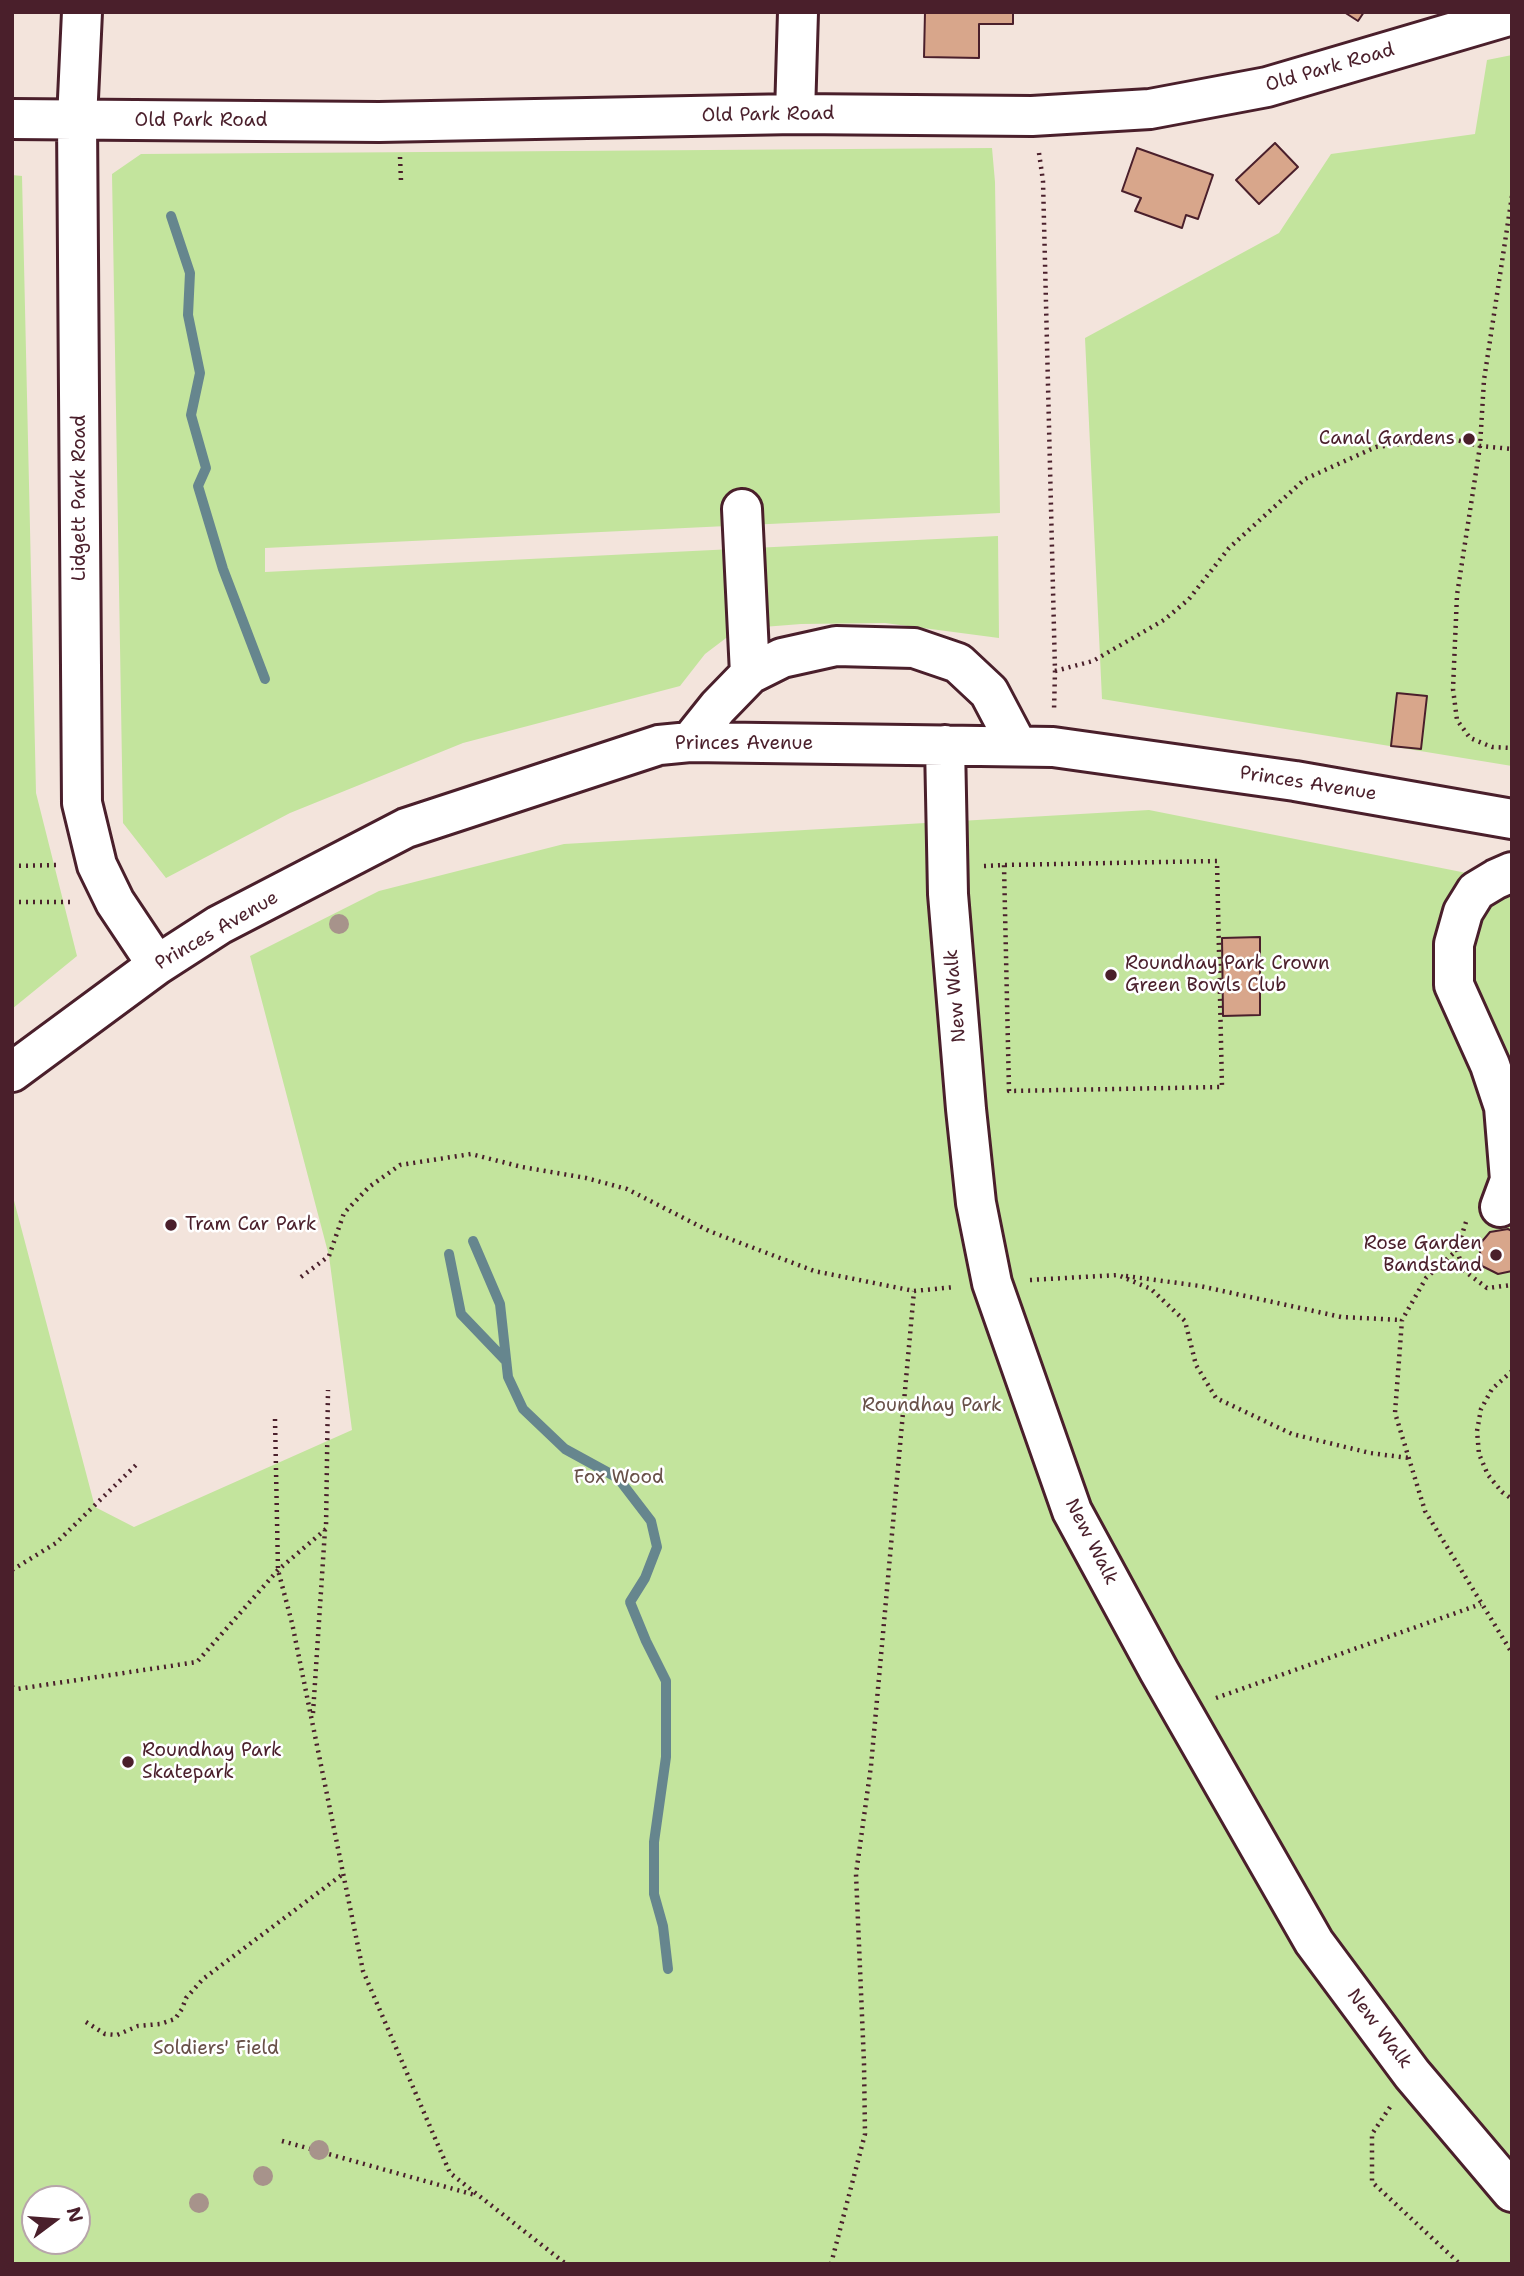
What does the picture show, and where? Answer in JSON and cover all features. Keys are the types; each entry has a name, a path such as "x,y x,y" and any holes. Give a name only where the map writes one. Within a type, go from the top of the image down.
{"street":[{"name":"Lidgett Park Road","path":"82,12 77,120 82,803 97,865 115,902 157,964"},
{"path":"795,114 798,12"},
{"name":"Old Park Road","path":"12,119 379,122 795,114 1032,116 1150,109 1267,87 1512,15"},
{"path":"742,509 750,674"},
{"path":"690,742 718,707 750,674 782,658 836,646 914,648 958,663 989,692 1035,746"},
{"name":"Princes Avenue","path":"12,1072 157,964 219,925 406,828 659,745 690,742 1035,746 1295,781 1512,819"},
{"name":"New Walk","path":"945,745 948,894 976,1203 992,1283 1072,1511 1314,1942 1412,2074 1512,2192"},
{"path":"1500,1207 1510,1180 1504,1107 1490,1065 1454,985 1454,944 1463,912 1476,891 1496,878 1512,872"}],"path":[{"path":"1032,116 1043,181 1055,671 1035,746"},
{"path":"1512,196 1484,380 1480,446 1457,595 1453,689 1457,720 1470,738 1492,747 1512,748"},
{"path":"1055,671 1093,661 1164,620 1189,599 1229,548 1305,479 1376,447 1449,438 1480,446 1512,449"},
{"path":"948,866 1217,861 1222,1087 1009,1091 1004,865"},
{"path":"12,902 115,902"},
{"path":"301,1278 330,1256 344,1213 369,1187 400,1165 471,1154 628,1189 709,1231 814,1271 914,1291 1118,1275 1200,1286 1340,1317 1402,1320"},
{"path":"1512,1285 1487,1288 1463,1270 1457,1250 1426,1278 1402,1320 1395,1413 1425,1511 1512,1653"},
{"path":"1118,1275 1151,1289 1185,1321 1196,1365 1216,1398 1292,1434 1370,1453 1409,1458"},
{"path":"831,2264 865,2134 856,1874 871,1766 914,1291"},
{"path":"1512,1371 1492,1389 1482,1409 1477,1431 1479,1454 1488,1475 1502,1492 1512,1499"},
{"path":"312,1721 326,1529 328,1390"},
{"path":"275,1419 278,1570 292,1623 363,1970 450,2174 566,2264"},
{"path":"12,1570 57,1543 136,1465"},
{"path":"12,1687 17,1689 197,1662 278,1570 326,1529"},
{"path":"1182,1710 1482,1604"},
{"path":"86,2022 105,2034 117,2035 138,2026 160,2024 175,2019 186,1998 203,1979 344,1874"},
{"path":"1412,2074 1371,2134 1372,2182 1460,2264"},
{"path":"282,2141 479,2196"}],"green space":[{"path":"1512,55 1512,766 1102,699 1085,338 1279,233 1331,154 1475,134 1487,60"},
{"path":"992,148 995,182 1000,513 265,548 265,572 998,536 999,638 885,623 801,624 738,629 705,654 680,686 463,743 290,813 166,878 123,823 112,174 141,154"},
{"path":"12,175 22,176 36,793 77,956 12,1009"},
{"name":"Roundhay Park","path":"1149,810 1512,882 1512,2264 12,2264 12,1193 95,1507 134,1527 352,1430 329,1256 250,956 379,891 564,844"}],"building":[{"path":"925,12 1013,12 1013,24 979,24 979,58 924,57"},
{"path":"1344,12 1364,12 1358,21"},
{"path":"1275,143 1298,167 1259,204 1236,180"},
{"path":"1137,148 1213,175 1198,219 1186,215 1182,228 1135,211 1141,198 1122,191"},
{"path":"1397,693 1427,696 1421,749 1391,746"},
{"path":"1260,937 1260,1015 1223,1016 1222,938"},
{"name":"Rose Garden Bandstand","path":"1508,1229 1512,1231 1512,1271 1498,1274 1482,1266 1479,1245 1490,1232"}],"waterway":[{"path":"171,216 190,273 188,315 200,373 191,415 206,468 198,486 223,569 265,679"},
{"path":"473,1241 500,1304 508,1377 523,1409 565,1449 618,1478 651,1521 657,1547 645,1578 630,1602 666,1681 666,1757 654,1842 654,1894 663,1926 668,1969"},
{"path":"449,1254 461,1314 506,1361"}],"place":[{"name":"Canal Gardens","path":"1469,439"},
{"name":"Roundhay Park Crown Green Bowls Club","path":"1111,975"},
{"name":"Tram Car Park","path":"171,1225"},
{"name":"Rose Garden Bandstand","path":"1496,1255"},
{"name":"Roundhay Park Skatepark","path":"128,1762"}],"park label":[{"name":"Fox Wood","path":"619,1478"},
{"name":"Soldiers' Field","path":"216,2049"}]}
